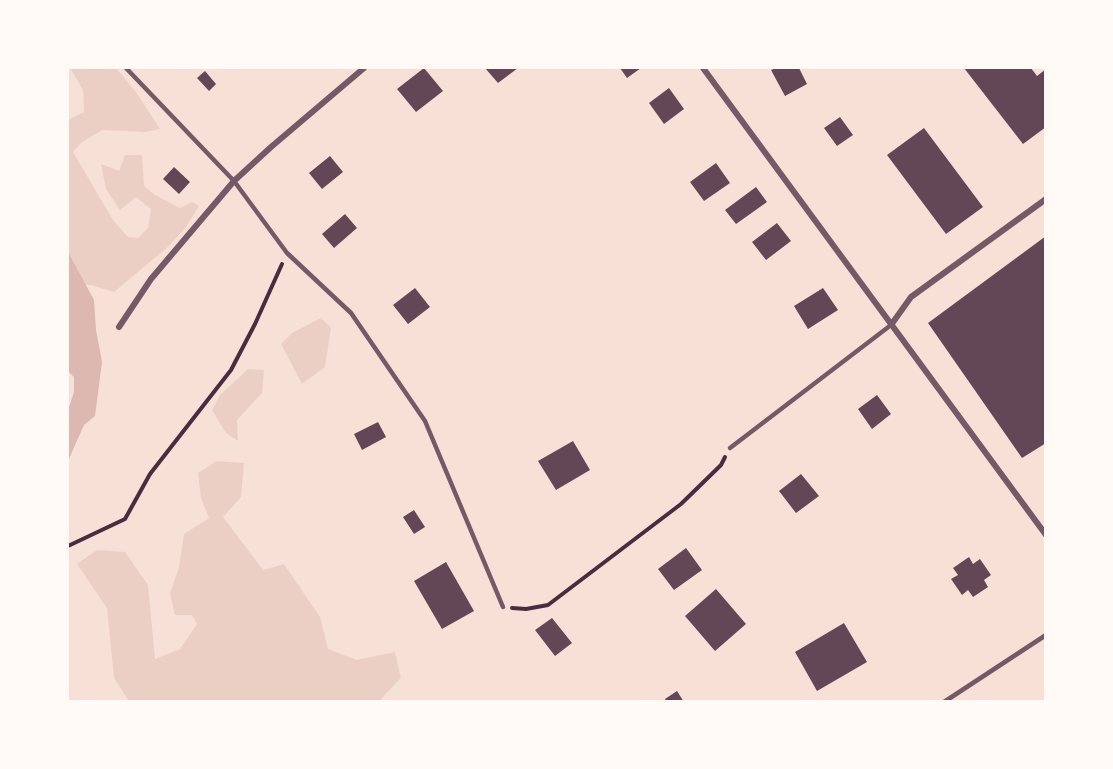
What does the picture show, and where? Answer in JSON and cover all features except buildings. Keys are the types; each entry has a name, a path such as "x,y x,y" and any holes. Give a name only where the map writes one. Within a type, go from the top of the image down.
{"street":[{"path":"119,327 151,279 234,181 364,68"},
{"path":"703,68 1045,534"},
{"path":"891,325 911,297 1046,199"}],"lane":[{"path":"126,68 234,181 287,253 351,313 425,421 503,607"},
{"path":"730,448 891,325"},
{"path":"944,702 1046,634"}],"path":[{"path":"68,546 125,519 150,474 231,370 287,253"},
{"path":"503,607 526,609 548,605 681,504 721,465 730,448"}],"shaded area":[{"path":"70,68 116,68 136,92 160,129 145,132 102,130 81,143 73,152 113,220 128,237 138,238 148,228 151,209 136,197 120,210 106,189 101,164 119,171 125,155 142,155 144,186 155,195 180,208 192,202 199,206 186,227 169,246 114,292 91,285 68,284 68,120 84,112 83,90"},
{"path":"68,252 94,300 96,330 102,362 95,416 84,425 68,461 68,410 74,392 74,377 68,371"},
{"path":"321,318 331,328 325,367 302,384 281,344 292,333"},
{"path":"248,369 264,370 262,393 237,420 238,441 226,433 212,410 220,395"},
{"path":"217,461 244,463 241,497 223,517 263,570 284,564 320,617 328,649 357,660 395,652 401,678 379,701 129,701 114,678 107,608 77,564 97,550 125,552 148,585 155,659 180,649 197,624 192,615 175,615 170,594 179,567 184,534 209,518 201,498 198,473"}]}
